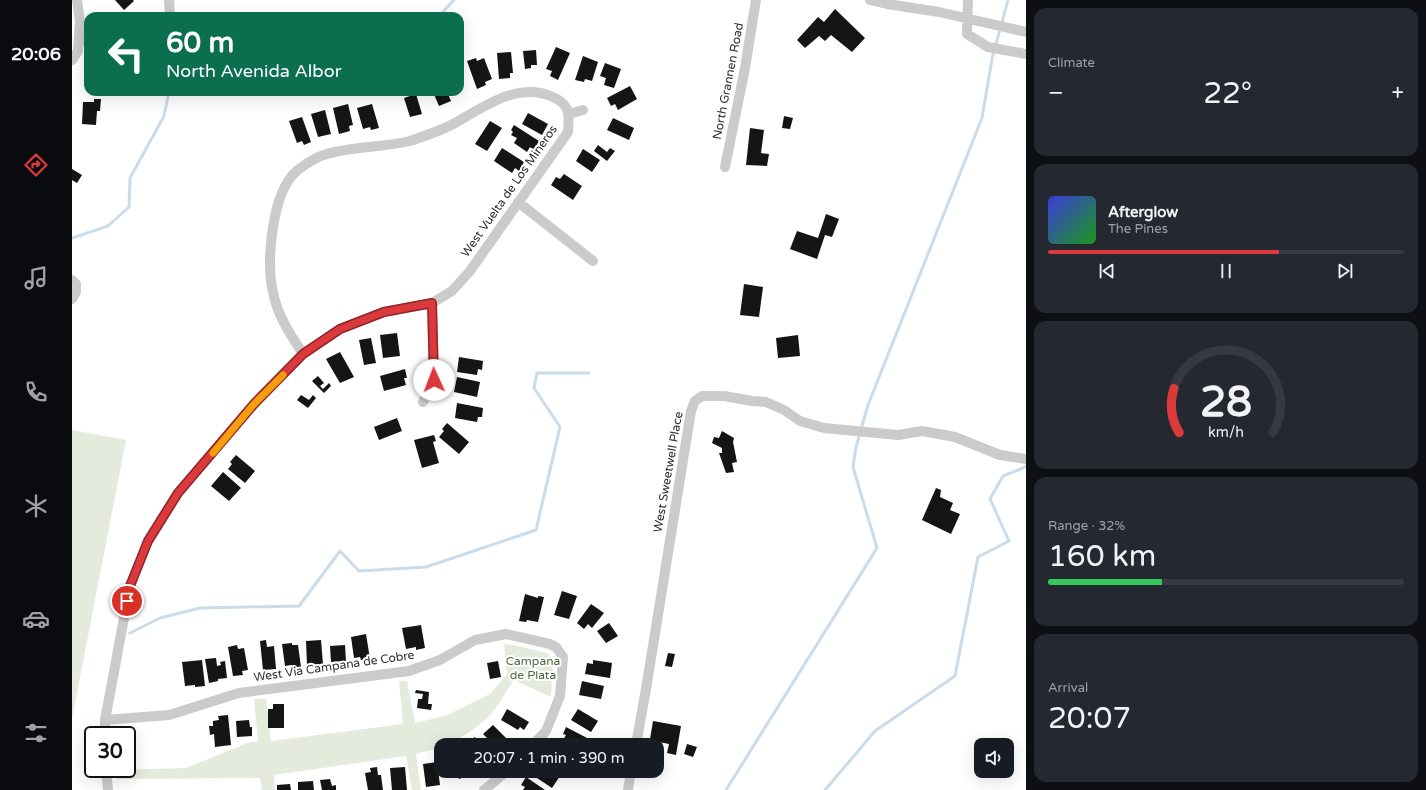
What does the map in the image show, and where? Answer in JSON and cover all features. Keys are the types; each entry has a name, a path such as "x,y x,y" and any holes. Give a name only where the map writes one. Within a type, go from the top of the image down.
{"street":[{"path":"72,60 83,40 77,0"},
{"path":"169,0 170,12"},
{"name":"North Grannen Road","path":"725,167 745,68 756,0"},
{"path":"870,0 939,12 1026,32"},
{"path":"968,0 967,34 988,47 1026,54"},
{"path":"303,354 282,322 272,291 270,252 278,202 291,178 302,167 323,156 351,149 410,141 451,125 492,101 515,94 543,93 561,101 569,114 583,110"},
{"name":"West Vuelta de Los Mineros","path":"432,303 452,291 470,272 568,132 569,114"},
{"path":"518,202 592,261"},
{"path":"72,280 76,284 76,292 72,299"},
{"path":"105,726 130,586 148,541 178,493 254,404 303,354 340,329 384,312 432,303 434,380 424,402"},
{"name":"West Sweetwell Place","path":"637,738 691,411 695,401 702,396 724,396 766,402 784,410 800,421 824,428 898,434 922,431 955,437 1000,455 1026,460"},
{"name":"West Via Campana de Cobre","path":"105,720 169,715 239,693 409,671 440,660 475,640 506,634 550,644 562,649 563,658 560,696 546,732 540,738"},
{"path":"107,778 108,790"},
{"path":"484,790 499,778"},
{"path":"628,790 630,778"}],"green space":[{"path":"72,430 126,440 72,719"},
{"name":"Campana de Plata","path":"504,644 547,653 553,661 551,697 514,680 494,710 475,728 460,738 434,738 434,749 416,754 421,790 412,790 406,756 274,775 275,790 262,790 260,778 117,779 136,778 136,769 186,768 250,742 258,742 254,699 266,699 271,741 403,724 399,681 407,681 415,723 445,716 490,694 507,674"}],"building":[{"path":"115,0 133,0 134,1 124,10"},
{"path":"835,9 865,38 852,52 831,35 825,41 819,36 805,48 797,40 818,17 824,22"},
{"path":"556,47 570,53 558,80 550,76 552,71 546,69"},
{"path":"536,50 537,65 531,65 531,68 525,69 523,51"},
{"path":"511,52 513,73 510,73 510,78 499,79 497,53"},
{"path":"583,56 598,62 592,81 585,79 584,82 575,80"},
{"path":"476,58 477,61 484,58 492,79 485,82 486,85 477,89 467,61"},
{"path":"605,63 621,69 614,88 604,85 606,78 600,76"},
{"path":"630,86 637,99 618,110 615,104 611,106 607,98"},
{"path":"417,96 422,114 410,117 404,98"},
{"path":"435,96 449,96 451,101 439,106"},
{"path":"94,99 101,99 100,111 97,111 96,125 82,124 83,102 94,102"},
{"path":"348,104 353,125 349,126 350,131 339,134 333,108"},
{"path":"372,104 379,128 371,130 370,127 363,129 357,108"},
{"path":"325,110 331,134 318,137 311,114"},
{"path":"528,113 548,124 542,135 522,124"},
{"path":"784,116 793,118 790,129 782,128"},
{"path":"302,117 311,142 304,145 302,141 297,143 289,121"},
{"path":"613,118 634,128 629,140 607,130"},
{"path":"490,121 502,128 487,151 475,144"},
{"path":"514,125 539,141 534,150 530,147 527,152 514,143 517,138 511,135 513,132 511,130"},
{"path":"750,128 764,130 761,153 769,154 767,166 746,165"},
{"path":"598,145 607,152 610,148 615,151 607,161 594,151"},
{"path":"502,148 524,162 519,171 515,168 512,173 494,161"},
{"path":"583,149 600,160 592,172 576,161"},
{"path":"72,169 82,175 77,183 72,180"},
{"path":"564,174 582,186 573,200 551,185 556,177 560,179"},
{"path":"826,214 839,219 832,237 825,235 817,259 790,249 797,231 818,238"},
{"path":"744,284 763,287 759,317 740,315"},
{"path":"397,333 400,356 383,358 380,335"},
{"path":"798,335 800,356 778,358 776,338"},
{"path":"371,338 376,363 364,365 359,340"},
{"path":"340,352 354,377 340,383 326,359"},
{"path":"459,357 483,361 482,370 478,369 477,375 457,372"},
{"path":"405,369 407,378 404,378 406,385 384,391 380,376"},
{"path":"318,376 324,383 320,386 323,389 329,383 331,386 324,393 312,381"},
{"path":"457,377 480,382 477,397 454,392"},
{"path":"301,395 309,400 313,395 316,398 308,408 297,400"},
{"path":"457,403 483,408 482,417 478,417 477,422 455,418"},
{"path":"397,418 402,431 379,440 374,427"},
{"path":"447,423 469,442 459,454 439,437 444,431 442,429"},
{"path":"722,431 734,438 733,442 737,462 732,463 734,472 726,473 719,453 722,453 722,448 712,443 714,437 719,438"},
{"path":"434,435 436,441 433,442 439,463 422,468 414,440"},
{"path":"236,455 255,471 245,483 228,469 232,464 230,462"},
{"path":"223,472 241,488 229,501 211,486"},
{"path":"936,488 941,490 940,497 953,503 950,510 960,514 951,534 922,520"},
{"path":"562,591 577,596 569,619 554,615"},
{"path":"525,594 538,598 538,596 544,597 538,622 527,620 526,622 519,621"},
{"path":"591,604 604,613 592,628 588,624 584,629 577,623"},
{"path":"609,623 618,636 606,643 597,631"},
{"path":"421,625 425,648 416,650 416,647 406,649 402,628"},
{"path":"366,634 370,659 361,660 360,657 354,658 351,637"},
{"path":"266,640 267,647 274,646 276,669 263,670 260,641"},
{"path":"321,640 323,664 307,665 306,641"},
{"path":"292,643 292,645 298,645 301,667 292,669 291,665 285,666 282,644"},
{"path":"237,645 238,649 244,648 248,670 242,671 243,675 233,676 228,647"},
{"path":"345,645 346,661 331,662 330,646"},
{"path":"668,653 675,654 672,667 665,666"},
{"path":"216,658 217,666 221,665 220,662 225,661 227,678 218,679 218,681 209,683 205,659"},
{"path":"202,660 205,686 185,686 182,662"},
{"path":"593,660 612,663 610,678 585,674 587,663 593,664"},
{"path":"498,661 501,677 490,679 487,663"},
{"path":"582,681 604,686 601,699 579,695"},
{"path":"416,690 429,692 428,704 432,704 431,710 417,708 418,699 422,699 423,694 415,693"},
{"path":"273,704 284,704 284,728 268,728 268,709 273,709"},
{"path":"507,709 529,722 524,730 520,727 518,730 501,720"},
{"path":"578,709 598,721 591,732 571,720"},
{"path":"228,715 231,745 215,747 214,734 210,735 209,726 213,726 213,721 219,720 218,716"},
{"path":"249,720 250,727 252,727 252,736 237,737 236,721"},
{"path":"653,721 681,726 676,755 667,753 669,744 664,743 664,738 650,738"},
{"path":"493,725 506,738 487,738 483,734"},
{"path":"566,727 587,738 564,738 566,735 563,734"},
{"path":"687,744 697,747 693,757 684,754"},
{"path":"434,762 434,778 439,778 440,785 426,787 423,764"},
{"path":"377,767 378,775 381,775 383,790 368,790 365,773 371,772 370,768"},
{"path":"405,767 407,790 392,790 390,768"},
{"path":"525,778 527,778 545,790 523,790 525,787 521,785"},
{"path":"537,778 559,778 552,788"},
{"path":"330,779 332,786 336,785 336,790 322,790 320,780"},
{"path":"313,781 314,790 298,790 298,782"},
{"path":"290,784 291,790 277,790 277,785"}],"waterway":[{"path":"443,12 454,0"},
{"path":"726,790 877,548 853,467 856,447 868,405 982,118 992,59 1008,0"},
{"path":"72,238 108,226 129,207 130,178 164,116 168,96"},
{"path":"130,633 160,618 200,608 299,606 340,551 359,571 426,567 536,530 560,427 534,388 537,373 589,373"},
{"path":"825,790 875,731 955,676 978,557 1009,541 990,499 1003,476 1026,466"}],"slow traffic":[{"path":"213,453 254,404 283,375"}],"route":[{"path":"127,601 130,586 148,541 178,493 254,404 303,354 340,329 384,312 432,303 434,380"}]}
